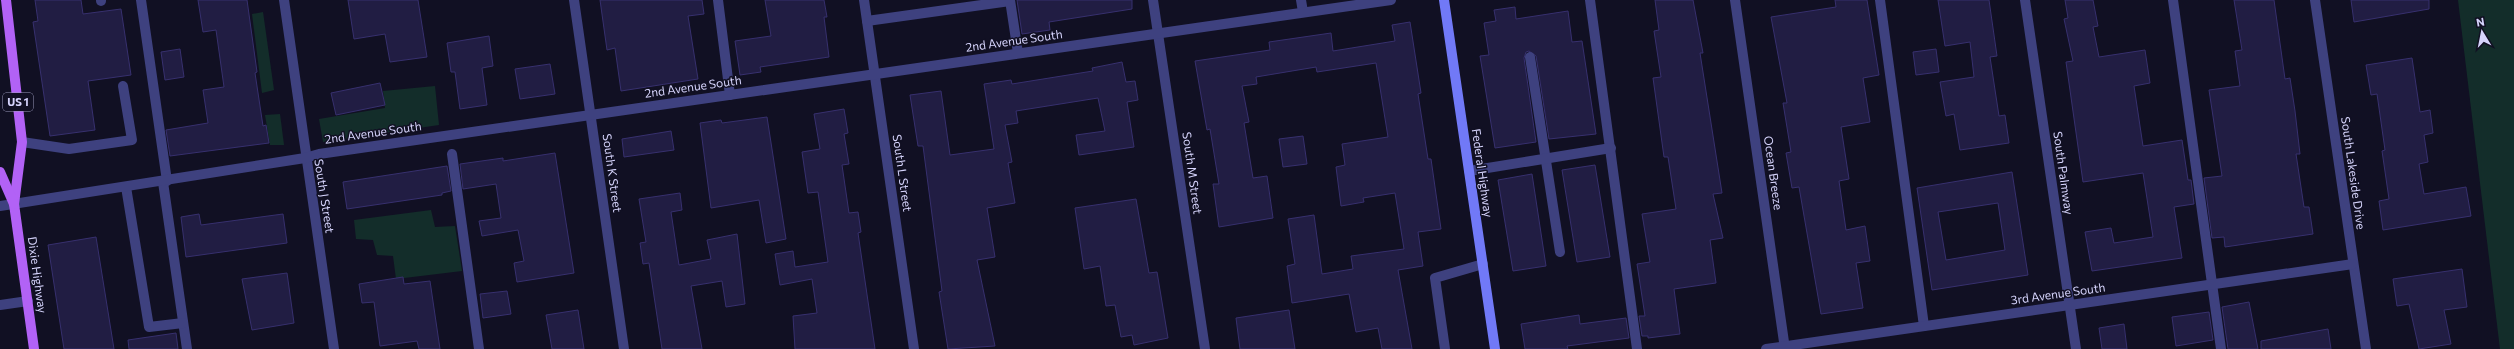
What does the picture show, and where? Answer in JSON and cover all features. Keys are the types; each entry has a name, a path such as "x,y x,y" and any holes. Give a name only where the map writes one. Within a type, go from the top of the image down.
{"main road":[{"name":"Dixie Highway","path":"6,0 22,142 14,204"},
{"name":"Federal Highway","path":"1444,0 1495,349"},
{"name":"Dixie Highway","path":"0,172 14,204 34,349"}],"street":[{"path":"141,0 187,349"},
{"name":"South J Street","path":"284,0 305,158 334,349"},
{"name":"South K Street","path":"574,0 624,349"},
{"path":"718,0 730,95"},
{"name":"South L Street","path":"864,0 914,349"},
{"name":"South M Street","path":"1153,0 1204,349"},
{"path":"1301,0 1303,12"},
{"name":"2nd Avenue South","path":"0,206 165,182 305,158 319,154 590,116 605,112 875,75 888,71 1391,0"},
{"path":"1590,0 1637,349"},
{"name":"Ocean Breeze","path":"1735,0 1785,348"},
{"path":"1880,0 1924,326"},
{"name":"South Palmway","path":"2025,0 2076,349"},
{"path":"2173,0 2220,349"},
{"name":"South Lakeside Drive","path":"2315,0 2366,349"},
{"path":"867,21 1010,1 1018,53"},
{"path":"1530,57 1560,252"},
{"path":"22,142 69,149 132,140 123,86"},
{"path":"1469,171 1611,148"},
{"path":"452,154 479,349"},
{"path":"126,187 148,327 183,323"},
{"path":"1445,349 1435,278 1482,264"},
{"name":"3rd Avenue South","path":"1766,349 1785,348 1924,326 2353,264"},
{"path":"0,305 28,301"}],"green space":[{"path":"2458,0 2514,0 2514,349 2500,349"},
{"path":"263,12 274,90 262,93 252,14"},
{"path":"435,86 439,125 323,142 319,119 385,108 383,91"},
{"path":"280,114 284,145 270,145 265,115"},
{"path":"431,210 435,227 455,226 462,271 396,279 393,256 377,255 373,240 356,239 354,220"}],"building":[{"path":"35,0 81,0 83,14 121,9 131,75 88,81 95,130 50,136 33,22 38,21"},
{"path":"198,0 247,0 257,72 255,73 263,126 266,125 269,143 170,156 166,130 208,123 203,90 224,87 216,30 203,32"},
{"path":"348,0 418,0 427,57 390,62 385,34 354,39"},
{"path":"600,0 702,0 704,14 688,16 698,79 621,91 615,48 607,50"},
{"path":"765,0 824,0 827,17 824,17 829,57 760,67 761,72 740,75 735,41 771,36"},
{"path":"1017,0 1132,0 1132,9 1049,22 1050,30 1022,34"},
{"path":"1655,0 1693,0 1703,53 1700,53 1722,193 1713,194 1723,238 1710,240 1716,283 1674,289 1680,334 1648,338 1648,336 1642,336 1639,316 1645,316 1637,264 1650,262 1642,214 1676,209 1668,157 1664,157 1653,78 1661,77 1654,31 1659,30"},
{"path":"1835,0 1867,0 1879,75 1863,78 1870,122 1841,127 1849,179 1839,181 1846,230 1865,226 1870,261 1856,263 1863,308 1821,314 1799,187 1792,188 1786,153 1791,152 1783,103 1787,103 1771,17 1836,7"},
{"path":"1938,0 1989,0 1997,56 1990,57 1999,116 2005,115 2009,143 1960,150 1954,114 1946,116 1940,82 1974,77 1970,42 1945,46"},
{"path":"2065,0 2093,0 2098,26 2093,27 2099,57 2145,50 2150,83 2134,86 2143,146 2182,140 2188,180 2191,180 2194,204 2174,207 2182,258 2092,271 2085,232 2111,228 2114,243 2153,237 2143,173 2083,182 2066,62 2073,61 2064,19 2068,18"},
{"path":"2234,0 2274,0 2285,79 2290,78 2295,111 2300,154 2296,154 2304,207 2309,207 2313,234 2225,247 2224,237 2212,238 2204,178 2222,176 2209,90 2240,86 2235,51 2242,50"},
{"path":"2351,0 2429,0 2429,9 2354,22"},
{"path":"1515,7 1516,19 1568,11 1572,42 1582,41 1596,134 1549,139 1536,56 1529,51 1526,52 1524,58 1536,142 1495,148 1480,56 1489,55 1484,23 1496,21 1494,10"},
{"path":"1410,22 1421,93 1418,94 1428,159 1431,159 1441,229 1418,232 1423,266 1398,270 1412,349 1382,349 1378,328 1356,332 1349,294 1292,303 1287,266 1295,264 1288,219 1314,215 1322,274 1353,269 1351,256 1404,249 1395,193 1363,198 1364,202 1341,206 1336,167 1345,165 1342,144 1388,137 1376,63 1317,72 1316,67 1256,77 1257,84 1242,86 1249,122 1244,123 1253,178 1267,176 1273,218 1219,227 1213,184 1219,184 1210,129 1207,130 1195,61 1270,50 1269,42 1331,33 1333,51 1395,41 1392,25"},
{"path":"489,36 493,66 482,68 487,105 460,109 455,72 451,72 447,43"},
{"path":"180,49 184,77 165,80 161,52"},
{"path":"1936,49 1939,72 1916,75 1913,52"},
{"path":"2412,58 2420,112 2430,110 2433,133 2424,135 2428,162 2419,164 2424,194 2466,187 2471,216 2383,230 2379,201 2389,199 2382,151 2385,150 2377,94 2371,95 2366,65"},
{"path":"1122,62 1126,82 1135,81 1138,100 1127,102 1134,147 1079,155 1076,135 1105,131 1098,98 1016,111 1018,123 1005,125 1012,162 1008,163 1015,203 987,208 995,257 977,260 995,346 948,349 939,292 942,291 923,146 918,146 910,95 941,91 950,155 994,149 984,84 1011,80 1012,84 1093,71 1092,68"},
{"path":"550,64 555,94 520,99 515,69"},
{"path":"380,83 385,105 336,115 331,93"},
{"path":"844,109 848,133 844,134 849,164 842,165 849,213 858,212 861,232 858,233 875,349 795,349 793,316 817,313 812,279 780,285 775,254 793,251 795,267 828,262 818,192 808,193 802,152 820,149 814,114"},
{"path":"767,117 786,239 766,243 759,200 711,208 700,123 721,120 722,123"},
{"path":"671,131 674,150 624,157 622,139"},
{"path":"1303,136 1307,164 1283,167 1279,139"},
{"path":"555,153 574,273 517,282 514,263 524,261 518,230 482,236 479,221 501,218 496,184 463,189 460,164 503,158 503,161"},
{"path":"1595,165 1610,257 1577,262 1562,170"},
{"path":"447,166 451,191 442,193 442,195 347,209 343,182"},
{"path":"2012,172 2028,275 1932,290 1917,188","holes":["1998,203 2005,250 1946,260 1938,212"]},
{"path":"1532,174 1546,266 1513,271 1498,180"},
{"path":"680,193 682,210 671,212 679,265 711,259 707,240 737,234 745,304 726,307 722,281 691,286 702,349 662,349 649,263 643,264 640,243 646,242 639,199"},
{"path":"1136,199 1149,273 1157,272 1168,338 1134,345 1132,335 1121,337 1115,305 1106,306 1100,266 1084,269 1075,208"},
{"path":"199,214 201,225 283,214 287,243 186,257 181,217"},
{"path":"96,237 114,349 64,349 48,245"},
{"path":"2462,269 2467,307 2444,310 2451,344 2419,349 2409,304 2397,306 2393,279"},
{"path":"287,273 294,323 252,330 242,279"},
{"path":"403,277 404,284 430,281 440,349 419,349 417,341 380,346 374,302 362,303 359,284"},
{"path":"507,291 511,314 483,318 480,294"},
{"path":"2249,302 2258,349 2228,349 2222,307"},
{"path":"578,310 584,349 552,349 546,315"},
{"path":"1289,310 1295,349 1240,349 1236,318"},
{"path":"2209,312 2213,340 2176,346 2172,317"},
{"path":"1579,315 1580,324 1626,318 1629,338 1567,346 1568,349 1525,349 1521,324"},
{"path":"2124,324 2127,349 2102,349 2099,328"},
{"path":"2328,329 2331,349 2261,349 2261,341"},
{"path":"176,333 178,349 129,349 128,340"}]}
